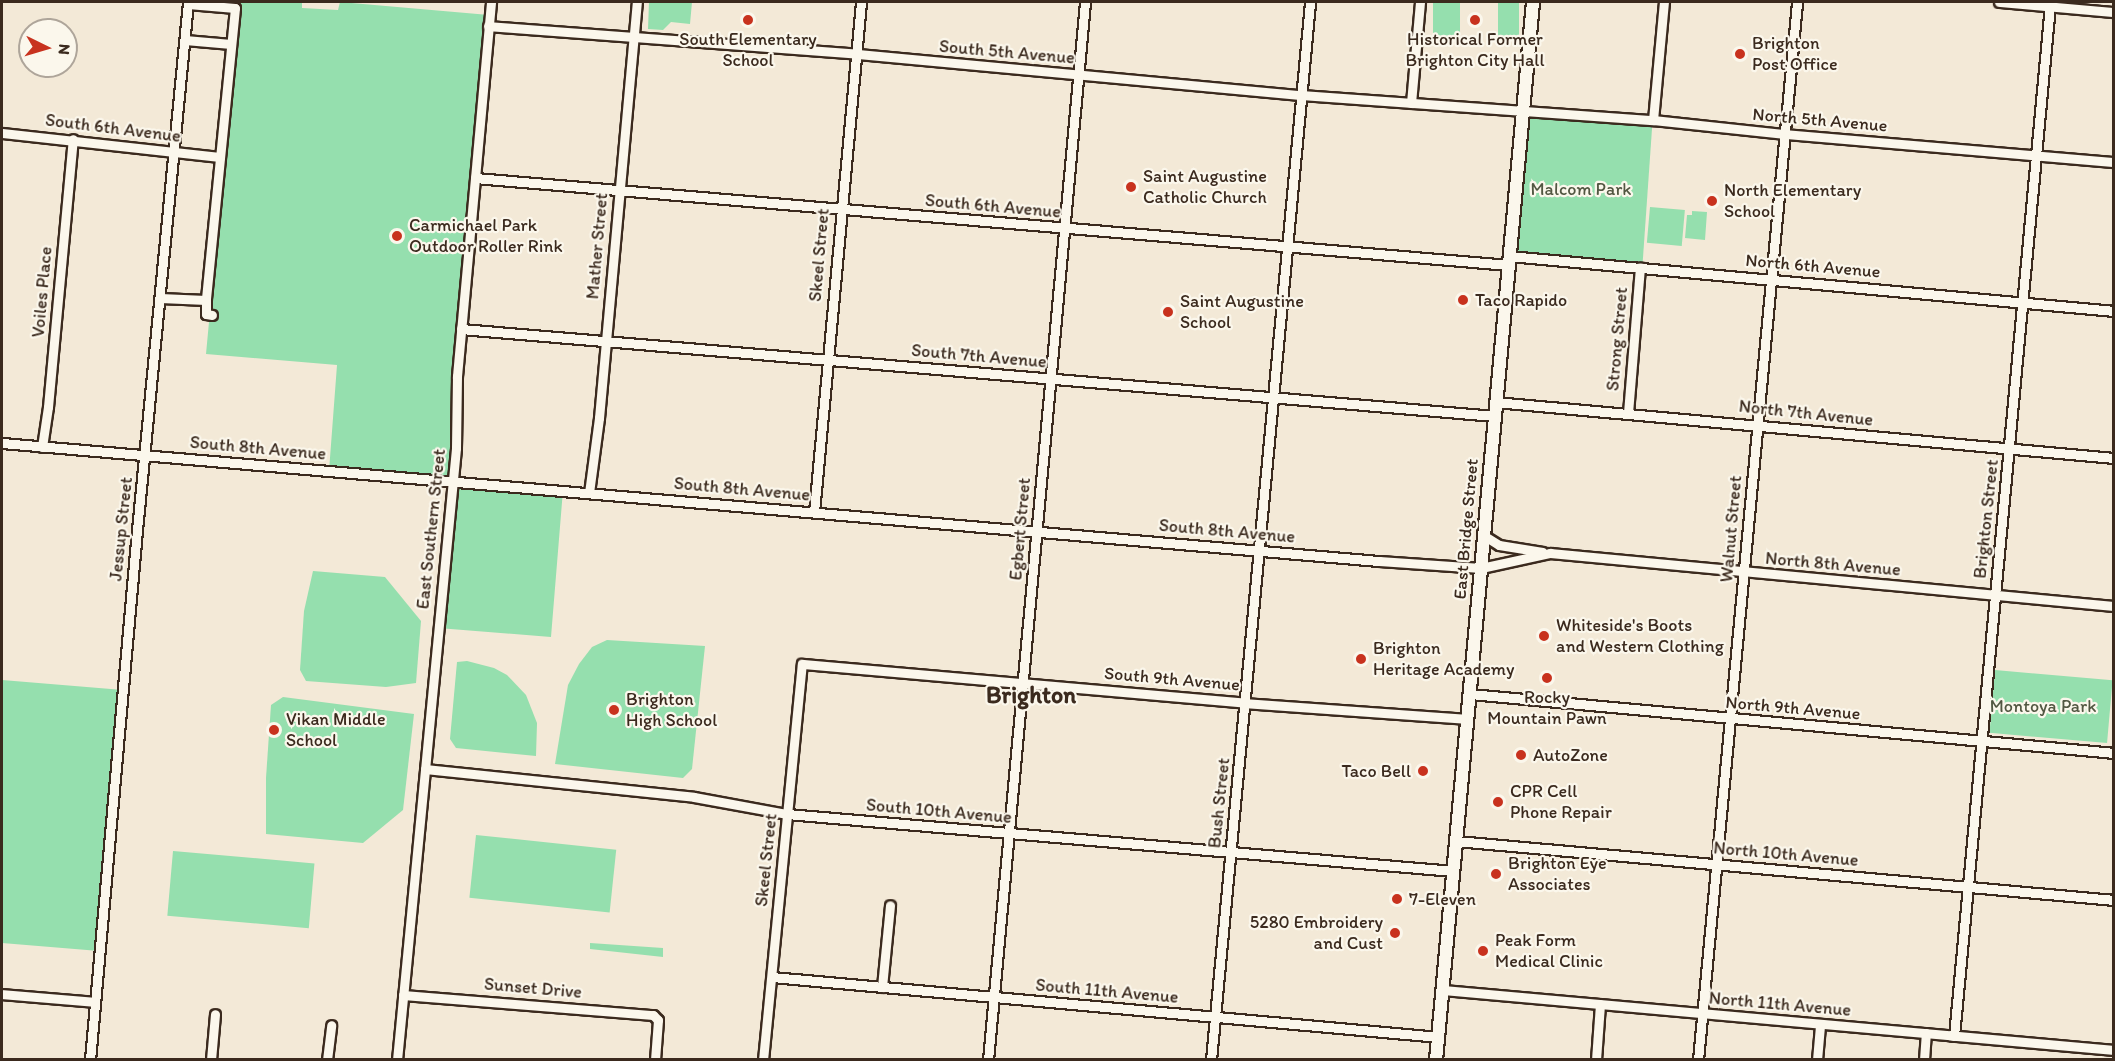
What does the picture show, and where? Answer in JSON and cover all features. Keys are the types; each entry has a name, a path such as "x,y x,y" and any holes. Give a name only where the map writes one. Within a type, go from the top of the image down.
{"main road":[{"name":"East Bridge Street","path":"1436,1059 1533,2"}],"street":[{"path":"188,2 235,8 206,300 206,314 212,315"},
{"name":"Jessup Street","path":"90,1059 188,2"},
{"name":"East Southern Street","path":"397,1059 453,481 461,329 490,2"},
{"name":"Mather Street","path":"590,493 638,2"},
{"name":"Skeel Street","path":"814,512 840,210 861,2"},
{"name":"Egbert Street","path":"988,1059 1085,2"},
{"name":"Bush Street","path":"1211,1059 1310,2"},
{"path":"1412,103 1420,2"},
{"path":"1653,120 1664,2"},
{"name":"Walnut Street","path":"1698,1059 1797,2"},
{"path":"1999,2 2114,12"},
{"name":"Brighton Street","path":"1954,1036 2050,6"},
{"name":"South 5th Avenue","path":"488,26 857,54 1301,95 1523,110"},
{"path":"184,40 231,44"},
{"name":"North 5th Avenue","path":"1523,110 2114,162"},
{"name":"South 6th Avenue","path":"2,133 73,139 175,153 222,153"},
{"name":"Voiles Place","path":"42,447 48,407 73,139"},
{"name":"South 6th Avenue","path":"475,178 1287,246 1509,261"},
{"name":"North 6th Avenue","path":"1509,261 1640,267 2114,310"},
{"name":"Strong Street","path":"1628,413 1640,267"},
{"path":"160,298 206,300"},
{"name":"South 7th Avenue","path":"461,329 1494,416"},
{"name":"North 7th Avenue","path":"1495,402 2114,458"},
{"name":"South 8th Avenue","path":"2,443 1480,568"},
{"name":"North 8th Avenue","path":"1483,535 1499,545 1550,554 2114,606"},
{"name":"North 8th Avenue","path":"1480,568 1550,554"},
{"name":"Skeel Street","path":"763,1059 802,664"},
{"name":"South 9th Avenue","path":"802,664 1245,703 1467,719"},
{"name":"North 9th Avenue","path":"1470,694 2114,753"},
{"name":"South 10th Avenue","path":"424,769 694,797 787,813 1453,871"},
{"name":"North 10th Avenue","path":"1456,841 2114,900"},
{"path":"882,987 890,905"},
{"name":"South 11th Avenue","path":"772,977 1438,1037"},
{"name":"North 11th Avenue","path":"1443,990 2114,1050"},
{"path":"2,994 95,1002"},
{"name":"Sunset Drive","path":"403,995 653,1015 658,1020 655,1059"},
{"path":"1596,1059 1600,1004"},
{"path":"211,1059 215,1014"},
{"path":"1817,1059 1820,1024"},
{"path":"327,1059 331,1025"},
{"path":"1924,1059 1926,1034"}],"green space":[{"path":"239,2 302,2 302,8 338,10 340,2 489,15 453,481 563,490 551,637 438,628 452,482 329,471 337,365 206,354"},
{"path":"649,2 692,2 690,24 671,22 663,30 648,29"},
{"path":"1433,2 1460,2 1460,36 1433,36"},
{"path":"1498,2 1519,2 1519,39 1498,39"},
{"name":"Malcom Park","path":"1523,110 1653,119 1642,266 1513,257"},
{"path":"1650,207 1685,210 1682,246 1647,243"},
{"path":"1692,211 1707,212 1705,240 1685,238 1687,215 1692,215"},
{"path":"313,571 385,577 421,621 416,683 386,687 306,681 300,670 304,611"},
{"path":"607,640 705,646 692,769 683,778 555,764 568,685 579,664 592,647"},
{"path":"467,661 494,668 507,675 526,695 537,723 536,756 456,748 450,739 457,662"},
{"name":"Montoya Park","path":"1995,670 2113,680 2107,743 1990,733"},
{"path":"2,680 123,690 99,951 2,943"},
{"path":"283,697 414,714 403,810 363,843 266,834 266,778 271,705"},
{"path":"476,835 616,850 610,912 469,898"},
{"path":"173,851 314,863 309,928 167,916"},
{"path":"590,943 663,948 663,957 590,949"}],"place":[{"name":"South Elementary School","path":"748,20"},
{"name":"Historical Former Brighton City Hall","path":"1475,20"},
{"name":"Brighton Post Office","path":"1740,54"},
{"name":"Saint Augustine Catholic Church","path":"1131,187"},
{"name":"North Elementary School","path":"1712,201"},
{"name":"Carmichael Park Outdoor Roller Rink","path":"397,236"},
{"name":"Taco Rapido","path":"1463,300"},
{"name":"Saint Augustine School","path":"1168,312"},
{"name":"Whiteside's Boots and Western Clothing","path":"1544,636"},
{"name":"Brighton Heritage Academy","path":"1361,659"},
{"name":"Rocky Mountain Pawn","path":"1547,678"},
{"name":"Brighton High School","path":"614,710"},
{"name":"Vikan Middle School","path":"274,730"},
{"name":"AutoZone","path":"1521,755"},
{"name":"Taco Bell","path":"1423,771"},
{"name":"CPR Cell Phone Repair","path":"1498,802"},
{"name":"Brighton Eye Associates","path":"1496,874"},
{"name":"7-Eleven","path":"1397,899"},
{"name":"5280 Embroidery and Cust","path":"1395,933"},
{"name":"Peak Form Medical Clinic","path":"1483,951"}],"district":[{"name":"Brighton","path":"1031,695"}]}
